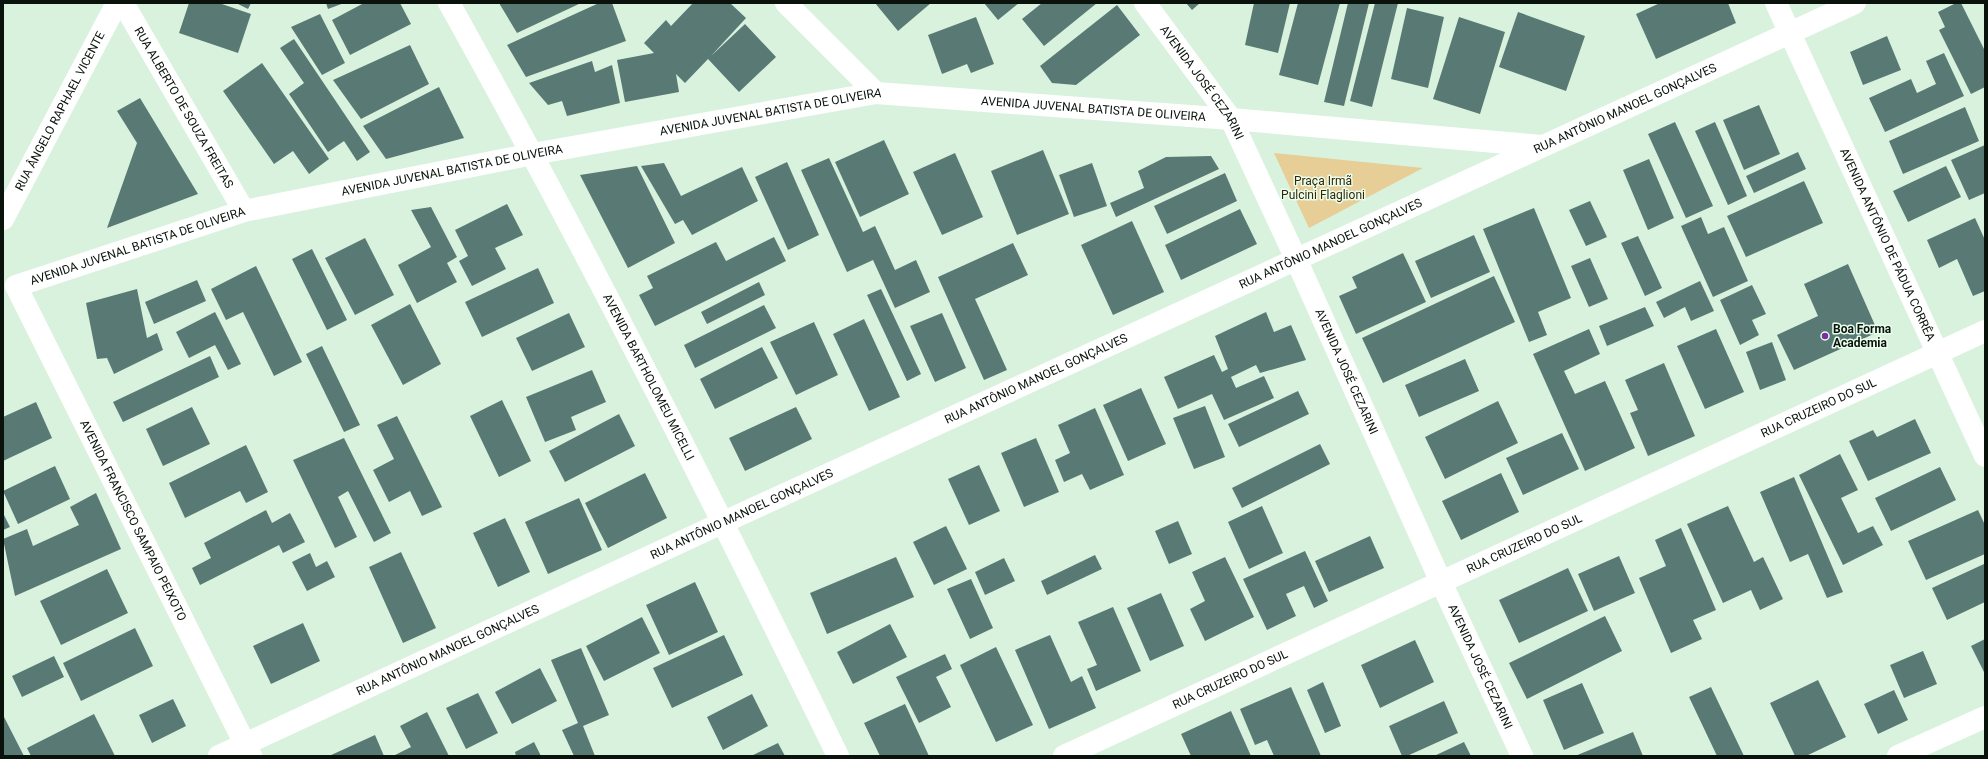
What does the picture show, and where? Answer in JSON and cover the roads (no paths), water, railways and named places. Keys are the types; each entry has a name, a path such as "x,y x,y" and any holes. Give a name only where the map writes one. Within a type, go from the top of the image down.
{"street":[{"name":"RUA ÂNGELO RAPHAEL VICENTE","path":"3,219 117,3"},
{"name":"RUA ALBERTO DE SOUZA FREITAS","path":"123,3 244,211"},
{"name":"AVENIDA BARTHOLOMEU MICELLI","path":"449,3 533,154 724,522 838,756"},
{"path":"786,3 876,93"},
{"name":"AVENIDA JOSÉ CEZARINI","path":"1145,3 1231,119 1296,259 1441,582 1522,756"},
{"name":"AVENIDA ANTÔNIO DE PÁDUA CORRÊA","path":"1776,3 1985,456"},
{"name":"RUA ANTÔNIO MANOEL GONÇALVES","path":"219,756 248,750 724,522 1854,3"},
{"name":"AVENIDA JUVENAL BATISTA DE OLIVEIRA","path":"10,282 244,211 533,154 876,93 1231,119 1544,146"},
{"name":"AVENIDA FRANCISCO SAMPAIO PEIXOTO","path":"10,282 248,750"},
{"name":"RUA CRUZEIRO DO SUL","path":"1064,756 1985,331"},
{"path":"1898,756 1985,717"}],"place":[{"name":"Boa Forma Academia","path":"1825,336"}],"park label":[{"name":"Praça Irmã Pulcini Flaglioni","path":"1323,188"}]}
